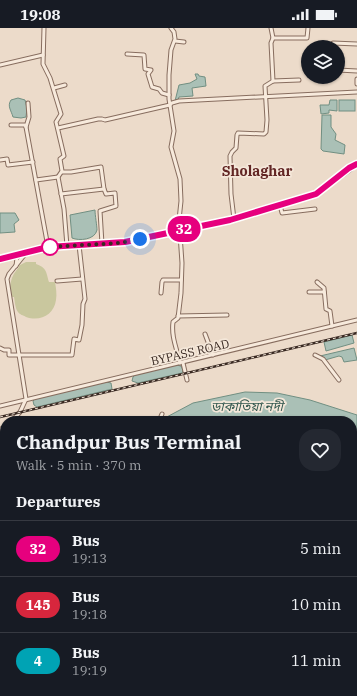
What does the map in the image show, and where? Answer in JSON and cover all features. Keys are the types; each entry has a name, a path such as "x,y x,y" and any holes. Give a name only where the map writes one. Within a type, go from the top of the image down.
{"main road":[{"path":"0,259 48,247 125,242 234,219 316,194 349,168 357,164"}],"street":[{"path":"44,28 44,67 54,88 61,114 56,121 64,156 60,159 63,172"},
{"path":"171,28 175,35 169,70 169,95 174,130 171,147 181,182 180,230 182,263 181,293 178,316 173,322 172,336 187,380"},
{"path":"272,28 273,38 271,43 273,81"},
{"path":"273,38 307,38 308,28"},
{"path":"174,41 184,42"},
{"path":"345,44 357,44"},
{"path":"127,54 144,55 145,69 151,70 148,74 152,87 169,95"},
{"path":"0,65 44,55"},
{"path":"345,70 357,71"},
{"path":"357,79 357,84"},
{"path":"234,219 231,194 231,154 236,148 238,133 264,134 266,132 267,120 265,86 273,81 298,80"},
{"path":"54,88 65,85"},
{"path":"58,128 98,119 105,120 165,106 165,104 178,101 357,92"},
{"path":"28,103 29,118 26,127 48,247"},
{"path":"11,125 25,125 26,127"},
{"path":"0,160 8,159 8,165 33,162"},
{"path":"36,180 58,177 63,172 71,172 100,166 104,189 106,194 115,193 116,206 100,211 102,244"},
{"path":"58,177 64,207 67,246"},
{"path":"61,194 104,189"},
{"path":"280,205 282,213 315,209"},
{"path":"0,348 9,350 9,355 72,354 74,339 79,340 81,335 82,308 85,299 79,245"},
{"path":"16,416 26,399 7,282 9,274 26,253"},
{"path":"16,266 17,258 20,255"},
{"path":"57,281 82,280"},
{"path":"161,293 163,280 181,280"},
{"path":"317,282 324,288 326,309 330,311 332,326"},
{"path":"309,292 324,292"},
{"path":"178,316 227,315"},
{"name":"BYPASS ROAD","path":"0,406 213,356 357,320"},
{"path":"205,334 213,356"},
{"path":"315,355 323,359 339,380"}],"shaded area":[{"path":"26,262 36,262 36,264 46,271 49,282 55,282 55,305 46,316 41,318 36,319 20,314 16,309 14,297 11,297 10,285 12,278 19,267 18,266"}],"water":[{"path":"195,74 205,77 206,86 192,88 193,96 179,97 178,100 175,101 179,85 190,83 197,79"},
{"path":"18,98 25,100 27,108 26,117 13,117 9,104 11,100"},
{"path":"330,100 337,100 337,111 329,110 329,113 321,114 320,105 329,105"},
{"path":"339,100 355,100 355,111 339,111"},
{"path":"322,115 331,115 331,127 336,134 335,140 345,145 344,154 323,151 321,149"},
{"path":"95,210 96,233 90,238 86,239 72,238 70,215"},
{"path":"0,213 15,213 19,220 14,224 15,232 0,233"},
{"path":"352,335 354,343 326,351 324,342"},
{"path":"354,348 357,360 344,362 342,357 339,356 325,360 320,356"},
{"path":"176,365 181,366 183,370 182,373 138,383 132,381 135,375"},
{"path":"106,382 111,383 112,389 37,407 34,405 33,401 36,398"},
{"name":"ডাকাতিয়া নদী","path":"245,392 277,393 310,400 357,416 169,416 193,403"}],"railway":[{"path":"4,416 357,333"}],"bus line":[{"name":"32","path":"0,259 48,247 120,243 230,220 316,194 349,168 357,164"}],"district":[{"name":"Sholaghar","path":"257,171"}],"route":[{"path":"50,247 48,247 120,243 140,239"}]}
